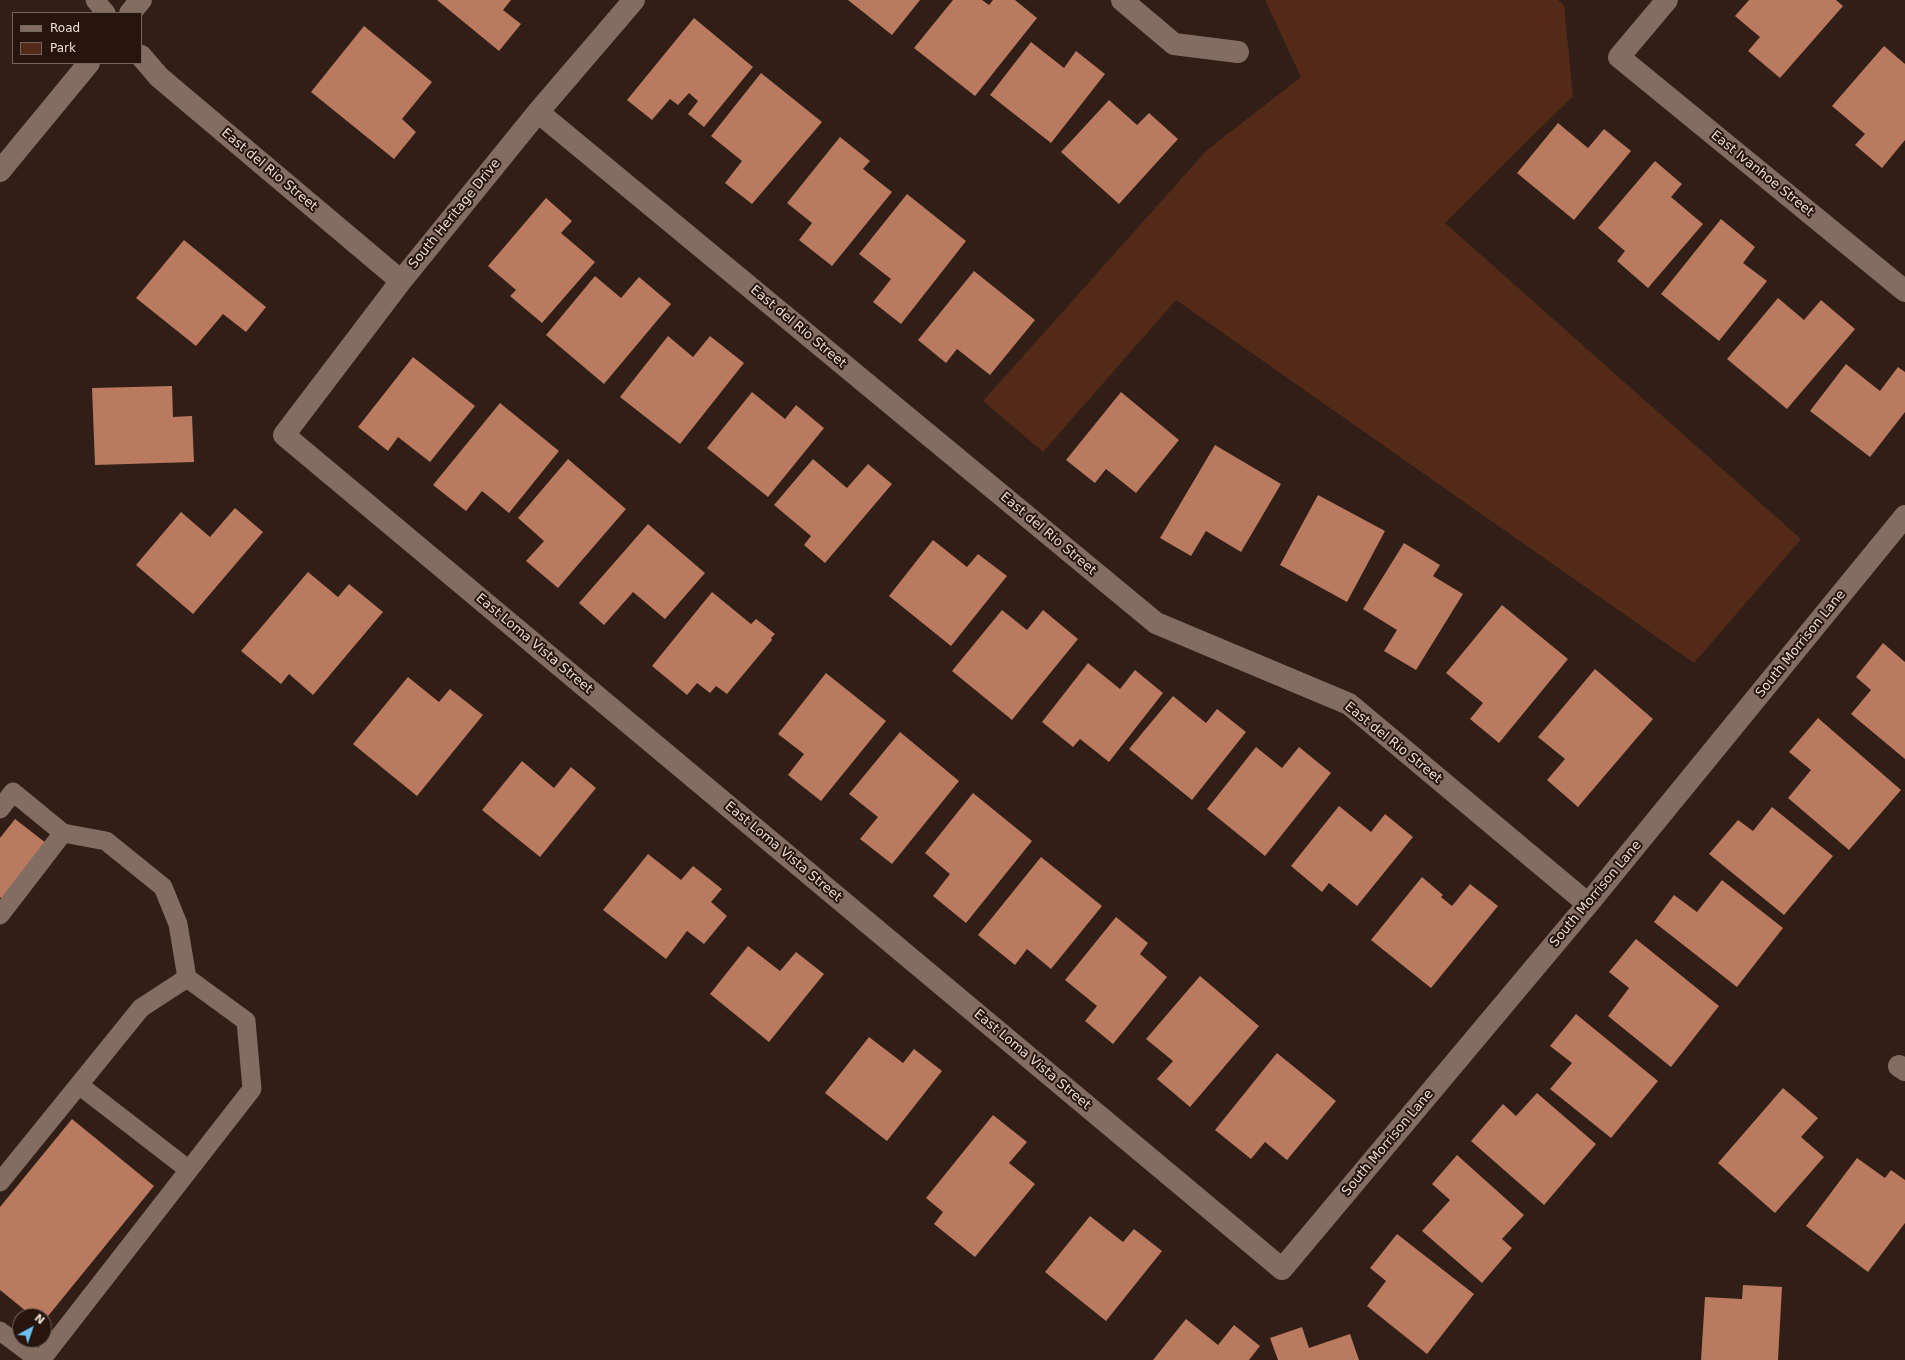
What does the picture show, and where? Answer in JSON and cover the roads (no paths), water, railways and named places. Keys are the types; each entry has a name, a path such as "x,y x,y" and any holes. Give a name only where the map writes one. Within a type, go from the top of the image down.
{"street":[{"path":"131,12 141,0"},
{"name":"South Heritage Drive","path":"284,435 401,281 538,112 634,0"},
{"path":"1122,0 1174,44 1238,52"},
{"name":"East Ivanhoe Street","path":"1667,0 1619,58 1905,291"},
{"name":"East del Rio Street","path":"142,57 158,77 401,281"},
{"path":"0,171 88,64"},
{"name":"East del Rio Street","path":"538,112 1156,623 1349,704 1588,904"},
{"name":"East Loma Vista Street","path":"284,435 1282,1269"},
{"name":"South Morrison Lane","path":"1282,1269 1588,904 1905,516"}],"lane":[{"path":"95,0 105,12"},
{"path":"0,809 13,792 63,834 106,841 163,886 178,924 187,978 246,1021 252,1089 40,1360 0,1330"},
{"path":"0,915 63,834"},
{"path":"0,1182 141,1008 187,978"},
{"path":"79,1085 189,1170"}]}
